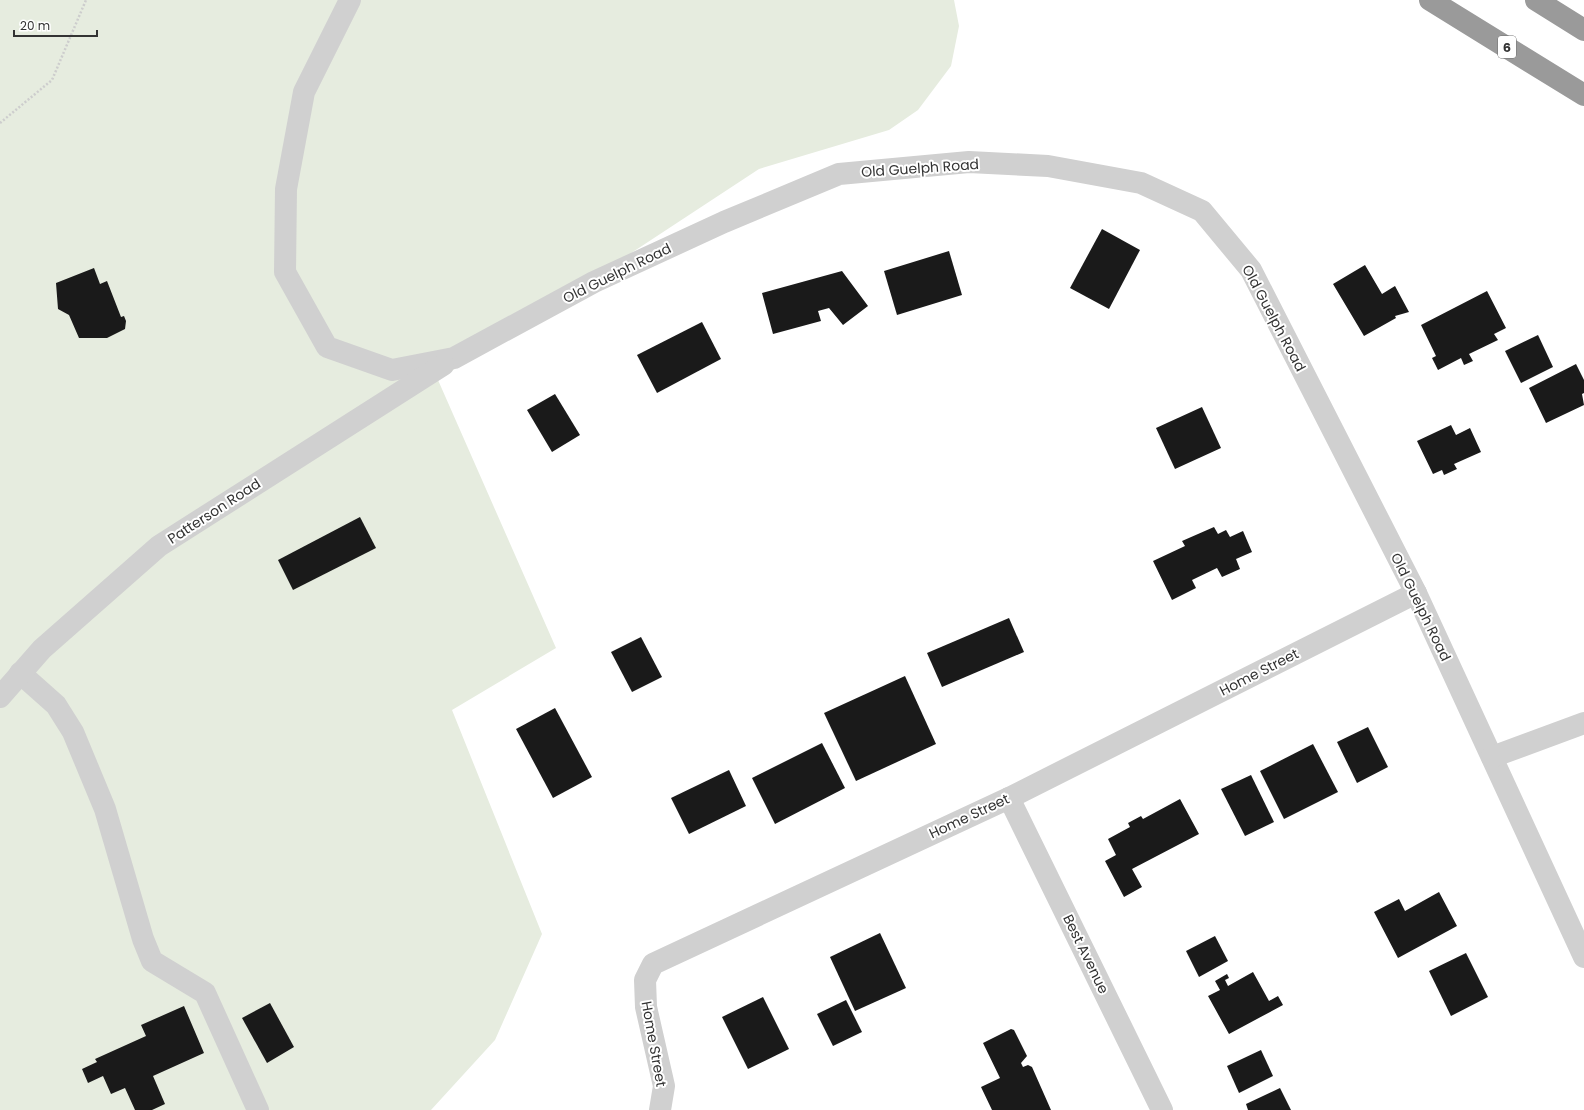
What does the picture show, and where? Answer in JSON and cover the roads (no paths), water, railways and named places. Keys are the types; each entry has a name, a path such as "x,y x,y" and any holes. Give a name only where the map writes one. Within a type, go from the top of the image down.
{"highway":[{"name":"6","path":"1430,0 1584,95"},
{"path":"1536,0 1584,30"}],"street":[{"name":"Old Guelph Road","path":"350,0 304,92 286,189 285,272 327,347 392,370 454,358 594,282 724,222 840,174 969,162 1048,166 1141,183 1202,211 1251,270 1416,593 1584,957"},
{"name":"Patterson Road","path":"0,697 42,650 159,546 454,358"},
{"name":"Home Street","path":"660,1110 664,1086 646,1007 645,980 653,964 1009,798 1416,593"},
{"path":"20,673 56,705 73,732 105,809 143,940 152,961 204,993 258,1110"},
{"path":"1492,757 1584,723"},
{"name":"Best Avenue","path":"1009,798 1162,1110"}]}
